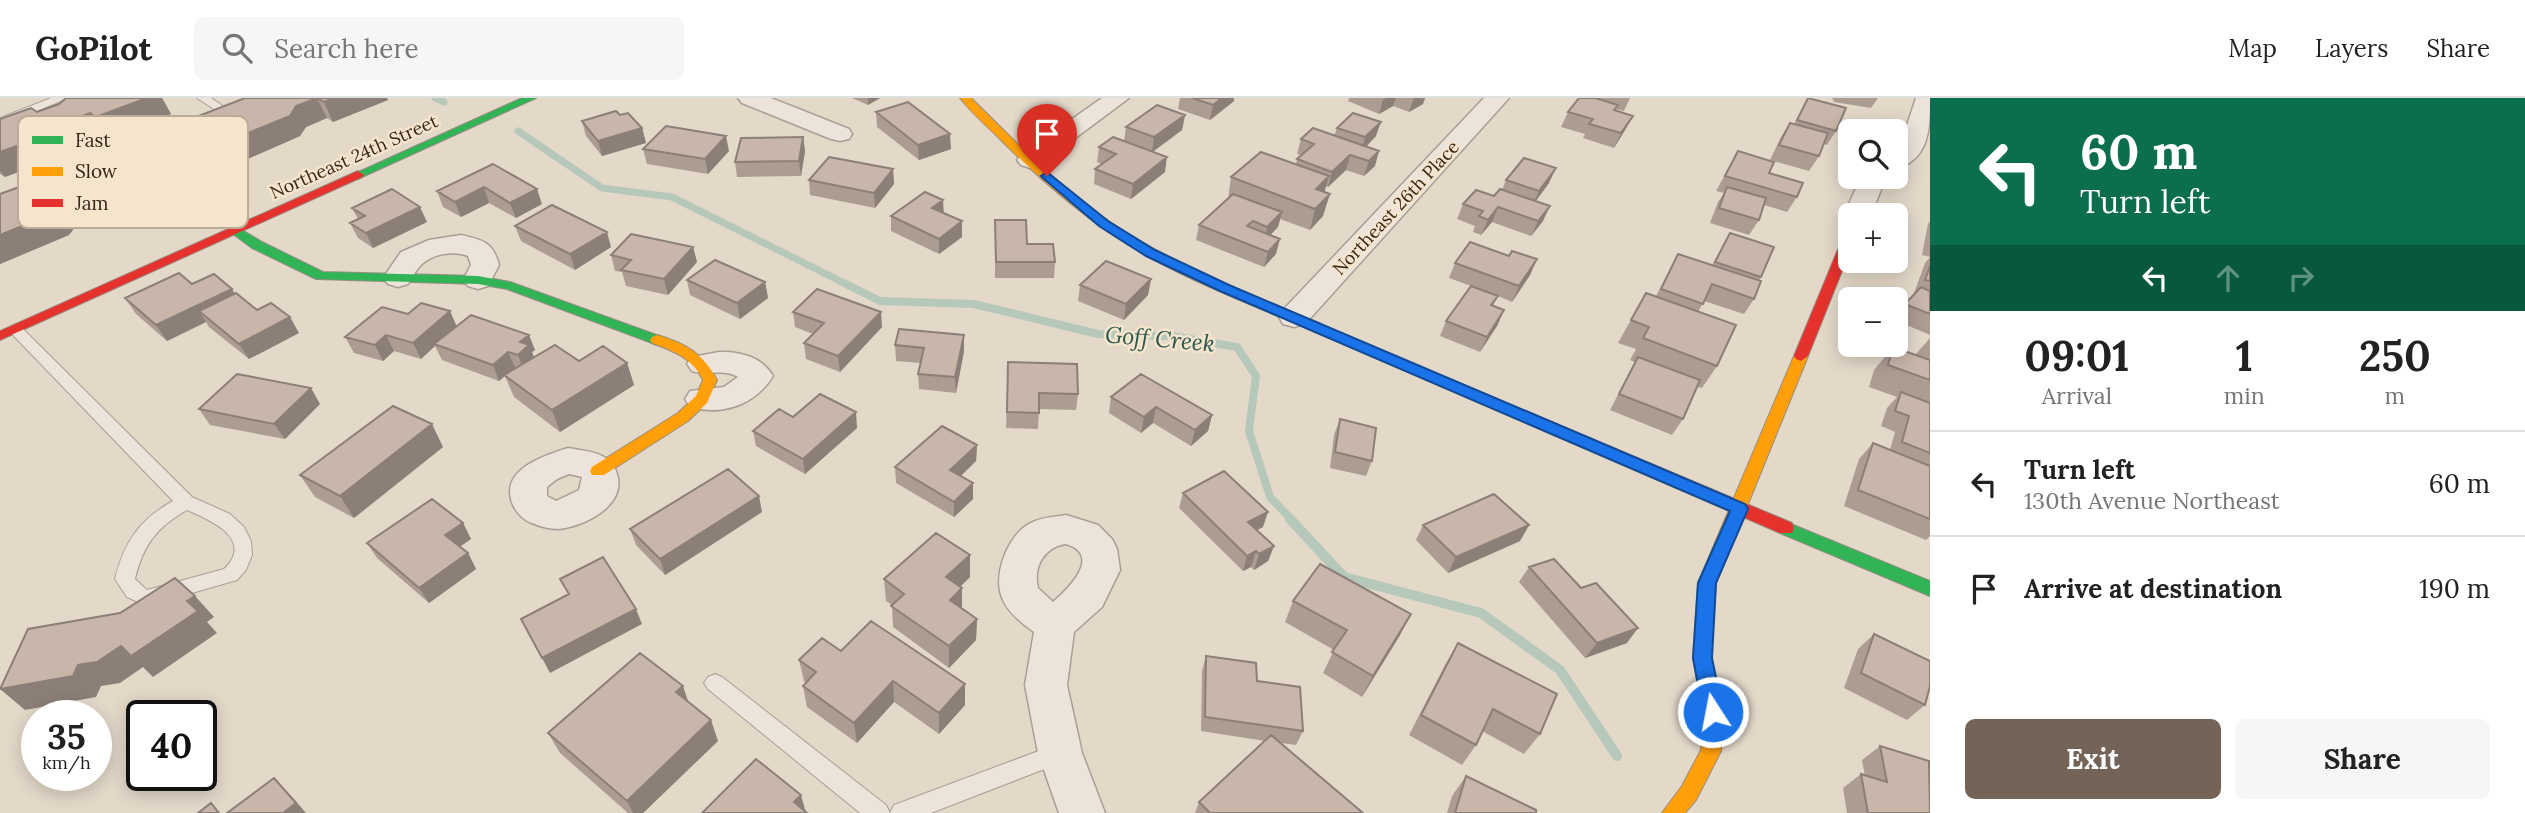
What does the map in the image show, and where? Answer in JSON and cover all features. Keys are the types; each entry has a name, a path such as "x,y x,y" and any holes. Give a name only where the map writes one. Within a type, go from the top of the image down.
{"street":[{"name":"Northeast 24th Street","path":"248,226 531,98"},
{"path":"750,98 840,134"},
{"path":"965,98 1030,160 1103,223 1150,253 1930,589"},
{"path":"1030,160 1117,98"},
{"name":"Northeast 26th Place","path":"1294,317 1497,98"},
{"path":"1908,150 1913,146 1928,98"},
{"name":"Northeast 24th Street","path":"7,333 244,228"},
{"path":"237,231 321,276 398,278 411,258 439,246 461,243 481,251 485,265 478,280 510,286 687,351 705,381 683,417 613,464 598,471"},
{"path":"1672,813 1689,793 1711,751 1713,712 1702,658 1707,583 1838,265"},
{"path":"1055,625 1046,685 1060,754 1082,813"}],"lane":[{"path":"0,122 62,98"},
{"path":"203,98 226,111 214,116"},
{"path":"0,200 18,193"},
{"path":"7,333 186,502 222,518 240,534 243,557 238,568 217,579 148,598 141,596 134,592 125,579 136,540 161,516 186,502"},
{"path":"715,683 878,813"},
{"path":"902,813 1060,754"}],"building":[{"path":"66,98 147,98 99,116 90,113 82,116 18,116 18,145 0,152 0,119 31,108 37,112 59,104"},
{"path":"245,98 317,98 296,106 290,116 248,133 248,116 199,116"},
{"path":"317,98 333,98 324,102"},
{"path":"1192,98 1222,98 1213,105"},
{"path":"1579,98 1595,98 1618,105 1614,110 1633,116 1621,133 1589,124 1593,119 1568,112"},
{"path":"1808,98 1846,108 1841,119 1838,119 1836,131 1797,120"},
{"path":"908,102 950,134 918,145 876,112"},
{"path":"1157,105 1185,115 1154,137 1126,127"},
{"path":"616,111 620,115 628,113 642,128 598,141 582,121"},
{"path":"1353,113 1381,122 1365,137 1337,128"},
{"path":"1790,123 1828,133 1819,156 1779,145"},
{"path":"666,126 726,136 705,159 643,149"},
{"path":"1313,128 1379,151 1369,161 1350,155 1332,172 1297,159 1314,144 1301,139"},
{"path":"803,137 799,161 735,162 741,138"},
{"path":"1113,137 1167,157 1133,184 1095,169 1116,154 1099,147"},
{"path":"1738,151 1774,162 1769,173 1803,183 1797,197 1725,176"},
{"path":"1261,152 1329,176 1316,189 1330,194 1315,209 1231,177"},
{"path":"829,157 893,169 874,193 809,180"},
{"path":"1524,158 1556,168 1539,191 1506,180"},
{"path":"493,164 537,189 510,203 484,187 455,202 437,191"},
{"path":"1727,187 1766,198 1759,220 1719,208"},
{"path":"18,188 18,228 0,235 0,194"},
{"path":"392,189 420,207 366,233 350,223 365,216 352,208"},
{"path":"1500,189 1550,206 1538,221 1498,207 1488,220 1479,216 1483,211 1463,204 1476,190 1494,196"},
{"path":"925,192 943,200 932,208 962,221 939,239 891,216"},
{"path":"1233,194 1282,212 1267,227 1253,221 1247,226 1280,239 1268,252 1199,225"},
{"path":"552,205 607,232 570,254 515,226"},
{"path":"995,220 1026,220 1027,244 1053,244 1055,262 996,262"},
{"path":"1730,233 1774,247 1761,277 1715,262"},
{"path":"631,234 693,247 664,279 621,270 631,260 611,255"},
{"path":"1470,242 1509,256 1512,251 1537,259 1519,286 1455,263"},
{"path":"1678,254 1761,281 1754,299 1712,284 1703,304 1661,289"},
{"path":"715,260 765,282 737,303 687,280"},
{"path":"1106,261 1151,279 1126,304 1080,285"},
{"path":"1930,266 1930,281 1925,280"},
{"path":"179,273 192,284 214,274 232,289 156,325 125,298"},
{"path":"1471,286 1498,296 1491,305 1504,310 1487,337 1446,321"},
{"path":"1921,287 1930,291 1930,314 1908,305 1908,301"},
{"path":"817,289 881,312 838,356 804,343 824,323 793,312"},
{"path":"236,293 257,310 271,303 290,317 239,344 199,311"},
{"path":"1646,293 1736,325 1717,366 1643,338 1649,327 1631,320"},
{"path":"421,303 450,311 413,343 386,335 375,345 345,337 382,307 408,314"},
{"path":"471,315 529,335 520,342 529,345 518,355 508,352 493,365 434,344"},
{"path":"899,329 964,335 955,377 918,374 924,348 895,345"},
{"path":"555,345 579,361 603,346 627,363 552,410 504,375"},
{"path":"1908,352 1930,360 1930,380 1888,365 1890,357 1908,357"},
{"path":"1638,357 1700,380 1683,419 1619,394"},
{"path":"1008,362 1077,364 1078,394 1039,393 1039,413 1007,412"},
{"path":"237,374 311,388 274,424 199,409"},
{"path":"1141,374 1212,415 1195,430 1156,407 1144,417 1111,397"},
{"path":"1901,392 1930,403 1930,453 1902,442 1909,416 1895,411"},
{"path":"820,394 856,412 803,459 753,431 779,409 793,417"},
{"path":"393,406 432,424 340,496 300,475"},
{"path":"1340,419 1376,428 1372,461 1335,452"},
{"path":"942,426 977,445 950,470 973,483 954,502 895,467"},
{"path":"1873,443 1930,466 1930,519 1858,490"},
{"path":"728,469 759,496 660,559 630,529"},
{"path":"1224,471 1268,512 1248,522 1274,546 1259,554 1256,551 1247,556 1183,493"},
{"path":"1494,494 1529,525 1456,557 1423,525"},
{"path":"432,499 463,523 445,535 468,553 419,588 367,543"},
{"path":"936,533 970,555 946,577 962,588 950,600 977,619 949,646 891,606 904,594 884,579"},
{"path":"603,557 636,609 542,658 521,619 569,594 560,579"},
{"path":"1554,559 1581,588 1596,583 1638,628 1597,643 1529,567"},
{"path":"1320,564 1411,614 1373,676 1332,652 1347,630 1293,601"},
{"path":"175,578 195,596 187,601 198,611 131,656 121,646 97,662 78,665 73,676 0,689 28,629 120,613"},
{"path":"871,621 965,684 939,713 893,681 854,723 803,686 816,672 799,660 822,638 841,651"},
{"path":"1874,634 1930,661 1930,686 1925,705 1861,673"},
{"path":"1458,643 1557,694 1540,734 1493,709 1476,745 1421,715"},
{"path":"640,653 683,686 676,692 711,720 627,801 548,733"},
{"path":"1206,656 1256,663 1257,681 1300,687 1303,731 1205,717"},
{"path":"1271,735 1363,813 1210,813 1199,802"},
{"path":"1880,746 1929,761 1930,813 1868,813 1861,774 1887,782"},
{"path":"756,759 801,795 794,802 807,813 702,813"},
{"path":"1466,776 1536,810 1536,813 1455,813"},
{"path":"274,778 296,803 283,813 227,813"},
{"path":"211,803 219,813 198,813"}],"waterway":[{"name":"Goff Creek","path":"435,98 444,102"},
{"name":"Goff Creek","path":"518,131 602,188 672,197 880,301 974,304 1098,334 1172,336 1237,347 1256,376 1249,431 1270,497 1292,520"},
{"name":"Goff Creek","path":"1290,519 1344,577 1481,613 1560,670 1617,756"}],"traffic: fast":[{"path":"358,175 531,98"},
{"path":"237,231 257,245 321,276 478,280 510,286 657,340"},
{"path":"1786,528 1930,589"}],"traffic: slow":[{"path":"965,98 1032,164 1104,224 1180,268 1316,327"},
{"path":"598,471 683,417 702,399 710,380 700,364 682,350 657,340"},
{"path":"1672,813 1689,793 1711,751 1713,712 1702,658 1707,583 1801,356"}],"traffic: jam":[{"path":"248,224 358,175"},
{"path":"0,336 240,228"},
{"path":"1801,356 1838,265"},
{"path":"1316,327 1786,528"}],"route":[{"path":"1047,176 1103,223 1150,253 1225,288 1739,509 1707,583 1702,658 1713,712"}]}
